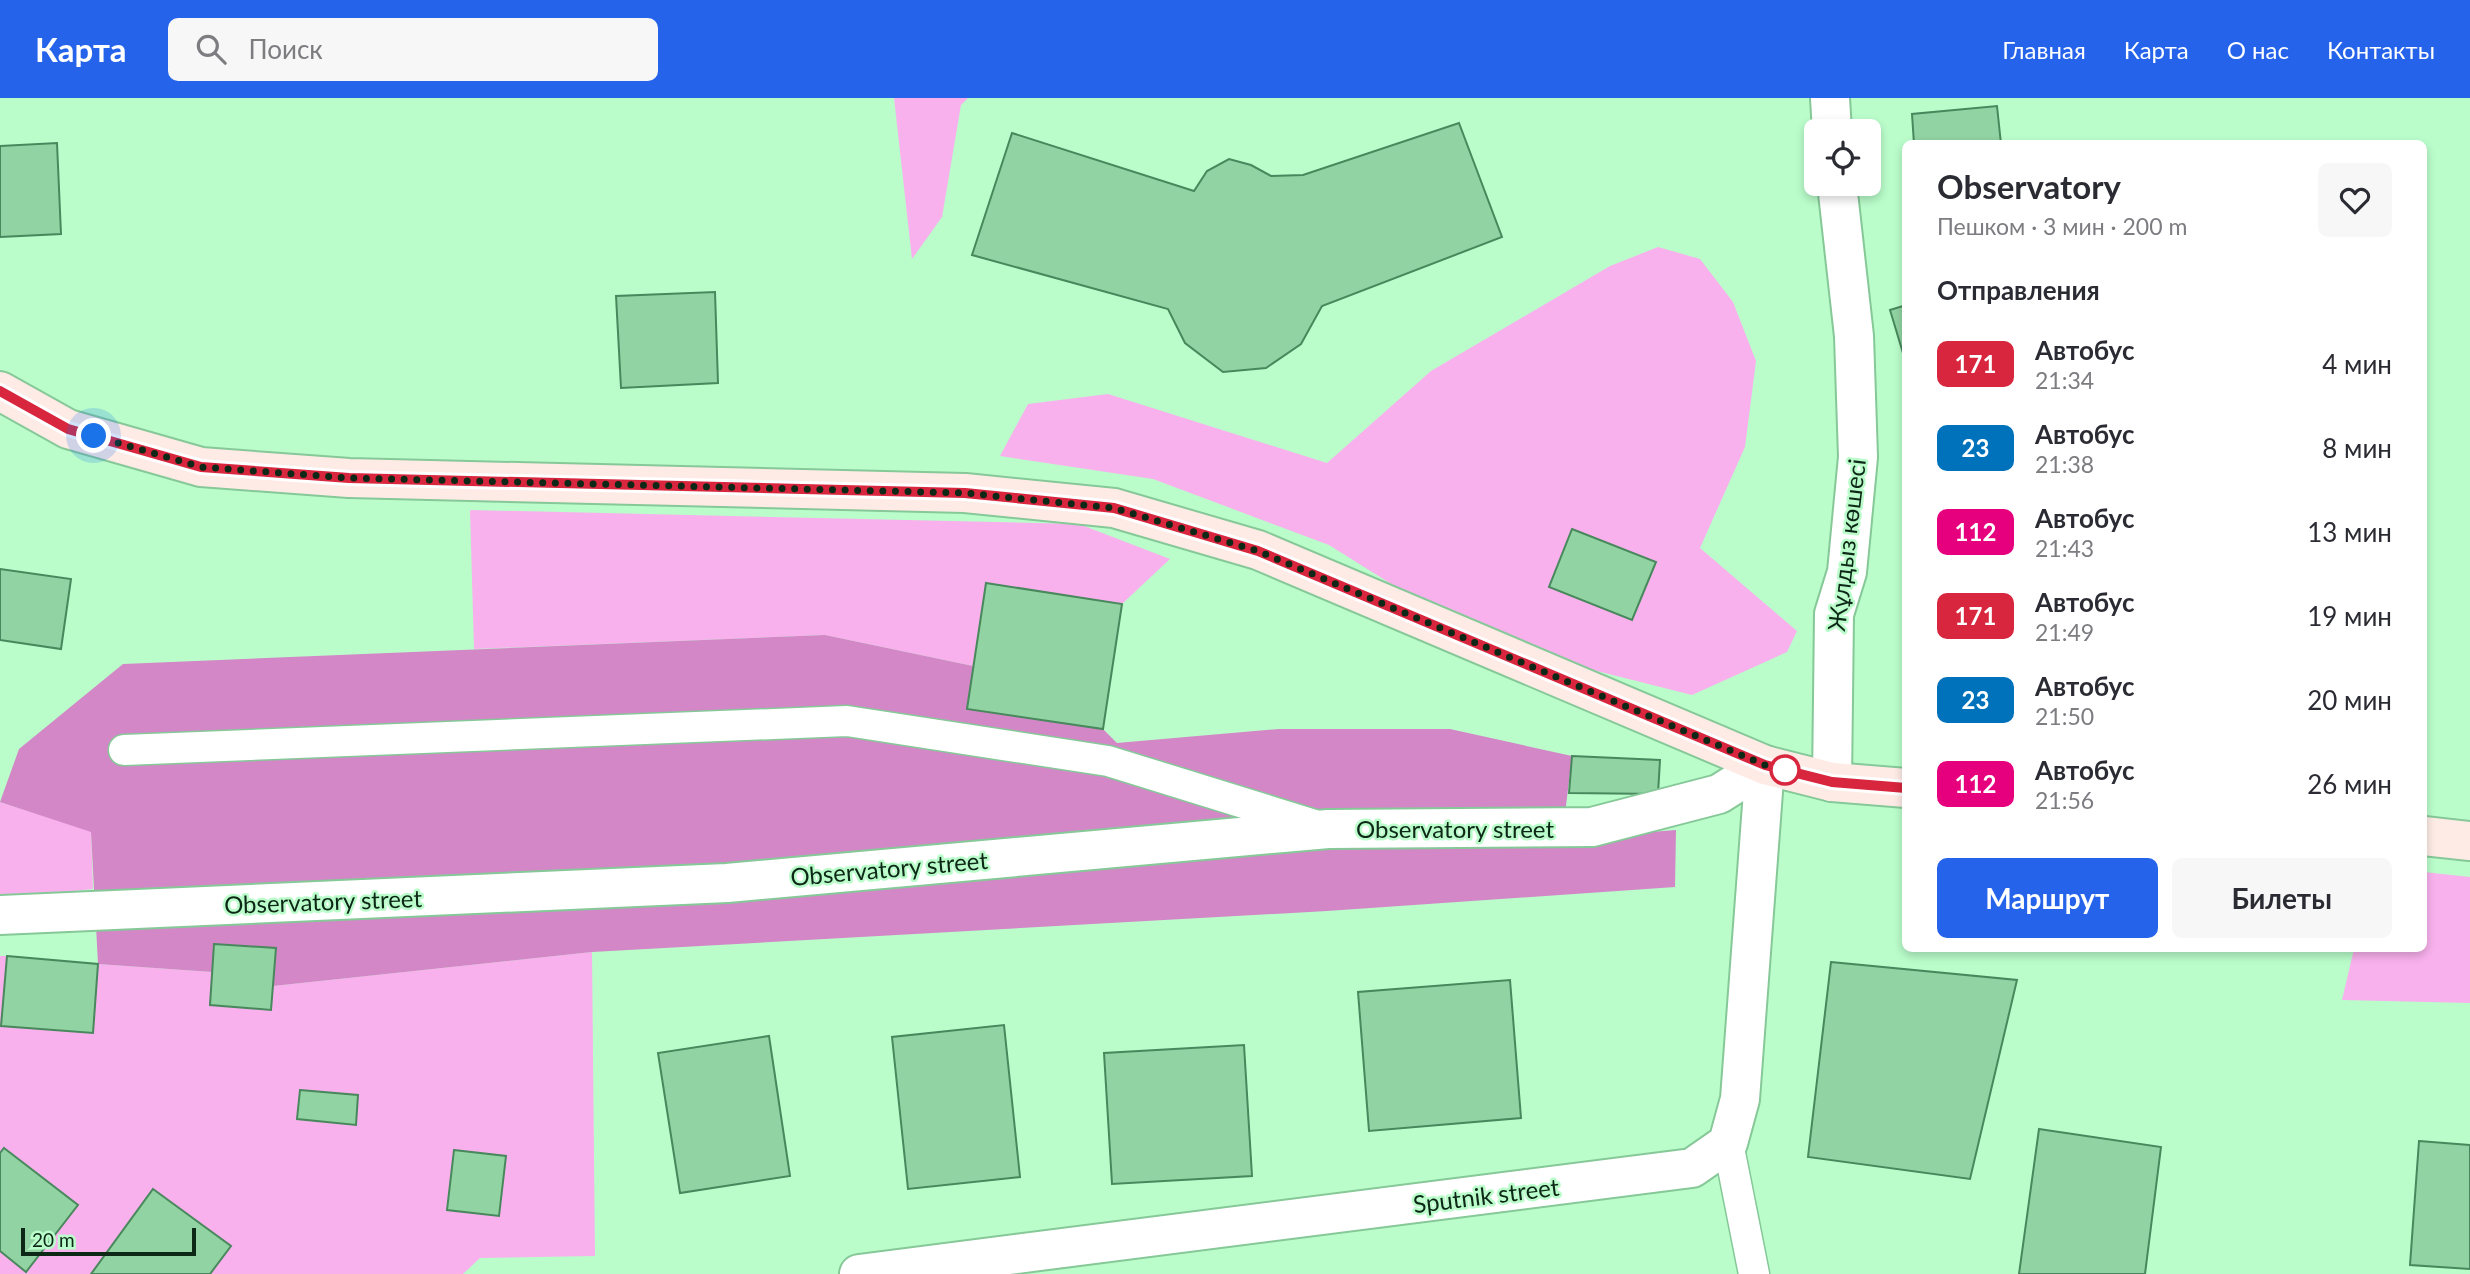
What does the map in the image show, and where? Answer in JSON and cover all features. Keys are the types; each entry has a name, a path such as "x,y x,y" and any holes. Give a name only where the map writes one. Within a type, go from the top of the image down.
{"street":[{"path":"1829,98 1831,119"},
{"name":"Жұлдыз көшесі","path":"1832,782 1834,614 1847,572 1858,457 1854,336 1838,196"},
{"path":"0,391 68,429 201,467 349,478 965,493 1114,508 1258,551 1765,765 1832,782 1902,788"},
{"path":"1728,1143 1740,1099 1765,765"},
{"name":"Observatory street","path":"0,915 727,883 1328,829 1592,827 1719,794 1765,765"},
{"path":"2427,836 2470,841"},
{"name":"Sputnik street","path":"859,1274 1692,1168 1728,1143"}],"lane":[{"path":"124,750 846,721 1108,761 1328,829"},
{"path":"1728,1143 1754,1274"}],"shaded area":[{"path":"894,98 968,98 961,105 942,217 912,259"},
{"path":"1658,247 1700,259 1733,302 1756,361 1745,447 1700,548 1797,631 1787,652 1692,695 1581,667 1452,622 1329,545 1153,479 1000,456 1028,404 1108,394 1327,463 1431,371 1610,266"},
{"path":"470,510 1079,524 1170,559 1122,604 986,584 973,666 825,635 474,649"},
{"path":"825,635 973,666 968,709 1103,729 1117,743 1279,729 1450,729 1572,756 1562,839 1676,830 1675,887 1327,911 592,952 273,986 275,948 215,944 212,972 98,964 91,832 0,802 19,749 123,664"},
{"path":"0,802 91,831 93,889 0,899"},
{"path":"2427,872 2470,877 2470,1003 2342,1000 2353,952 2427,952"},
{"path":"592,952 595,1256 480,1258 463,1274 210,1274 231,1246 153,1189 91,1274 0,1274 0,1251 26,1271 77,1205 5,1148 0,1153 0,956 7,956 1,1026 92,1033 98,964 212,972 210,1005 271,1010 273,986"}],"building":[{"path":"1997,106 2001,140 1914,140 1912,114"},
{"path":"1459,123 1502,237 1322,306 1301,344 1266,368 1223,372 1185,343 1168,309 972,255 1012,133 1194,191 1207,171 1229,159 1251,165 1271,176 1303,175"},
{"path":"57,143 61,234 0,237 0,146"},
{"path":"715,292 718,383 621,388 616,296"},
{"path":"1902,306 1902,350 1890,310"},
{"path":"1572,529 1656,562 1632,620 1549,587"},
{"path":"0,569 71,579 61,649 0,640"},
{"path":"986,583 1122,604 1103,729 967,709"},
{"path":"1572,756 1660,760 1658,794 1569,793"},
{"path":"214,944 276,948 271,1010 210,1005"},
{"path":"7,956 98,964 93,1033 1,1026"},
{"path":"1831,962 2017,980 1970,1179 1808,1157"},
{"path":"1510,980 1521,1118 1369,1131 1358,992"},
{"path":"1004,1025 1020,1177 908,1189 892,1037"},
{"path":"769,1036 790,1176 680,1193 658,1053"},
{"path":"1244,1045 1252,1176 1112,1184 1104,1053"},
{"path":"300,1090 358,1095 356,1125 297,1119"},
{"path":"2039,1129 2161,1147 2145,1274 2019,1274"},
{"path":"2419,1141 2470,1145 2470,1269 2410,1265"},
{"path":"4,1148 78,1205 26,1272 0,1251 0,1153"},
{"path":"454,1150 506,1156 499,1216 447,1210"},
{"path":"153,1189 231,1246 210,1274 91,1274"}],"bus line":[{"name":"171","path":"0,391 68,429 201,467 349,478 965,493 1114,508 1258,551 1765,765 1832,782 1902,788"}],"route":[{"path":"94,436 201,467 349,478 965,493 1114,508 1258,551 1765,765 1788,770 1785,770"}]}
